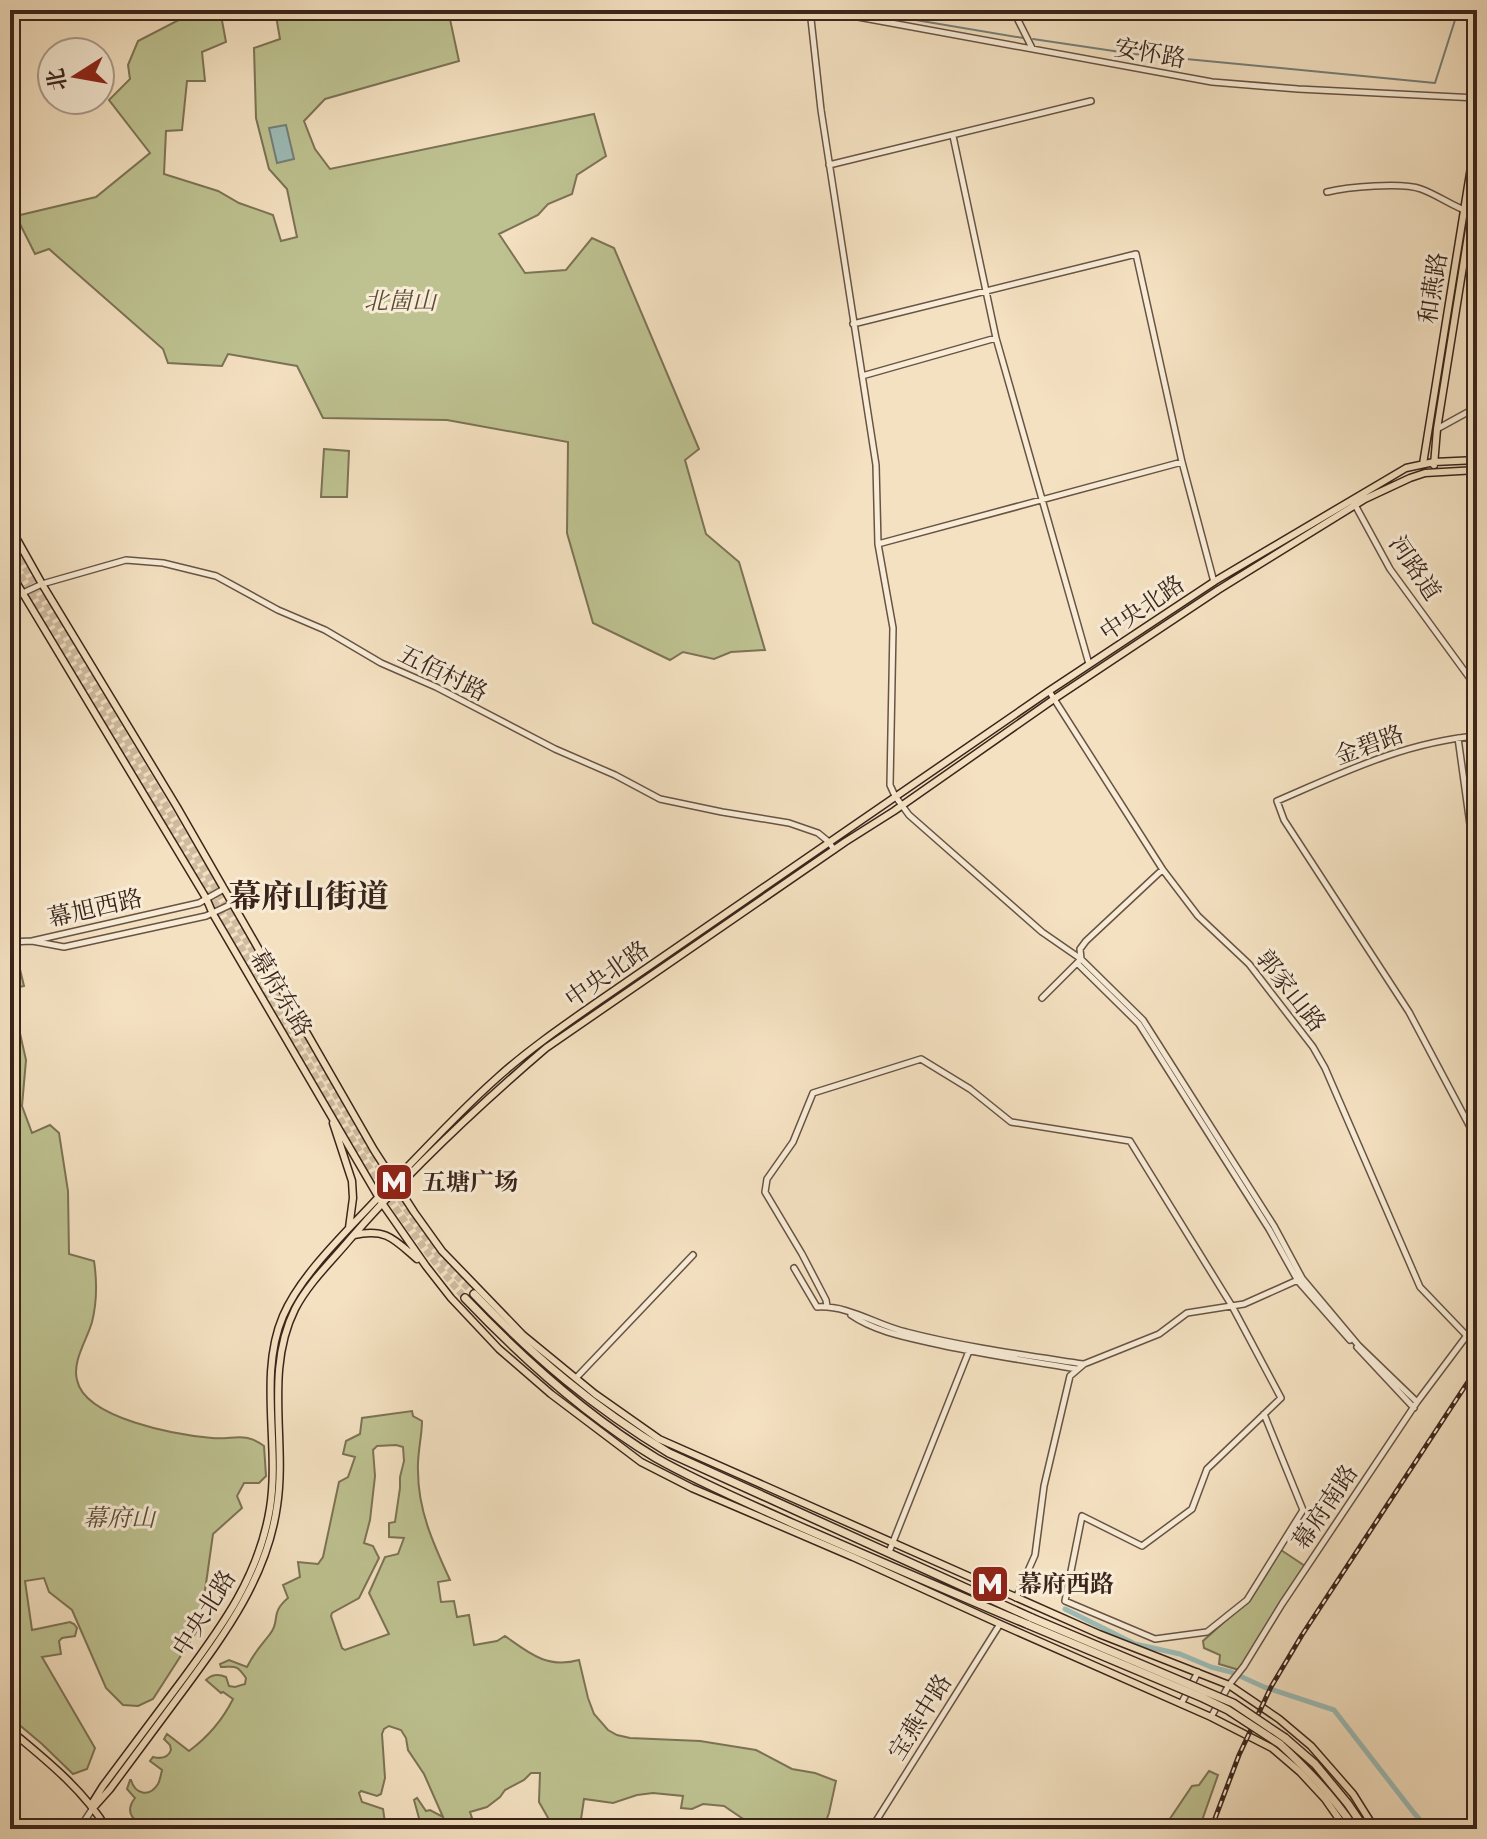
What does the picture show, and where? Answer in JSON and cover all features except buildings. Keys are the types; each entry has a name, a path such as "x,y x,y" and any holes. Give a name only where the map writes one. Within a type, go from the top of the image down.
{"highway":[{"path":"474,1294 517,1339 562,1379 669,1453 889,1552 1030,1622"},
{"path":"465,1298 514,1348 568,1394 657,1458 731,1496 1030,1622 1228,1710 1315,1764 1365,1829"},
{"path":"1282,1741 1345,1813 1355,1829"}],"main road":[{"path":"1471,10 1477,52"},
{"name":"和燕路","path":"1436,473 1437,429 1468,212 1477,107"},
{"name":"和燕路","path":"1425,473 1423,463 1468,212 1477,181"},
{"name":"中央北路","path":"395,1185 546,1048 1054,699 1406,468 1423,463 1477,460"},
{"name":"中央北路","path":"94,1805 220,1640 253,1586 268,1544 277,1505 280,1476 279,1372 284,1338 296,1308 352,1232 496,1079 540,1042 895,796 1214,582 1354,502 1425,473 1474,470"},
{"name":"幕府东路","path":"10,527 177,807 395,1185"},
{"name":"幕府东路","path":"10,572 206,898 381,1200 426,1266"},
{"path":"330,1111 352,1181 352,1232 381,1233 400,1244 426,1266 499,1349 551,1394 641,1462 692,1488 1211,1717 1272,1748 1325,1799 1346,1829"},
{"path":"395,1185 442,1251 523,1335 595,1394 659,1439 1099,1634 1229,1684 1311,1746 1353,1794 1375,1829"},
{"path":"10,1730 94,1805 110,1829"}],"street":[{"path":"810,10 829,165 876,465 878,544 893,628 890,785 909,815 1143,1020 1274,1226 1302,1278 1359,1346 1415,1405"},
{"name":"安怀路","path":"820,10 1212,82 1477,98"},
{"path":"1013,10 1032,49"},
{"path":"829,165 1091,101"},
{"path":"953,136 996,338 1089,664"},
{"path":"1327,192 1400,185 1419,188 1468,212"},
{"path":"853,324 1136,254 1182,462 1214,582"},
{"path":"862,376 996,338"},
{"path":"1437,429 1477,407"},
{"path":"878,544 1182,462"},
{"path":"1474,470 1477,482"},
{"name":"河路道","path":"1354,502 1390,569 1474,684 1477,696 1474,736 1477,792"},
{"name":"五佰村路","path":"10,599 42,584 126,560 163,563 216,576 278,610 325,630 381,663 436,687 660,799 789,823 818,833 829,842"},
{"name":"郭家山路","path":"1049,691 1163,870 1198,916 1249,964 1313,1047 1325,1068 1420,1287 1467,1336"},
{"name":"金碧路","path":"1474,736 1409,747 1277,801 1284,820 1409,1012 1477,1140"},
{"path":"1458,738 1477,875"},
{"path":"1464,782 1470,777 1475,781"},
{"path":"829,842 834,850"},
{"path":"1042,998 1079,961 1080,949 1086,941 1163,870"},
{"name":"幕旭西路","path":"32,941 199,903 224,889"},
{"name":"幕旭西路","path":"32,941 64,947 213,914 232,904"},
{"path":"10,942 32,941"},
{"path":"1079,961 1139,1024 1269,1229 1298,1281 1371,1363 1415,1405"},
{"path":"827,1306 802,1254 765,1192 767,1179 793,1142 813,1093 921,1059 970,1089 1011,1122 1130,1141 1232,1306 1281,1398 1264,1414 1207,1469 1192,1509 1142,1546 1082,1516 1065,1601 1155,1639 1207,1632 1247,1600 1303,1510 1264,1414"},
{"path":"576,1378 693,1255"},
{"path":"794,1268 817,1307 844,1309 902,1331 970,1346 1084,1364"},
{"path":"1016,1598 1035,1555 1044,1486 1070,1376 1084,1364 1159,1334 1187,1313 1244,1304 1302,1278"},
{"path":"844,1309 859,1321 900,1336 970,1352 1078,1369"},
{"name":"幕府南路","path":"1211,1717 1229,1684 1244,1666 1415,1405 1477,1322"},
{"path":"889,1552 970,1346"},
{"name":"宝燕中路","path":"871,1829 1000,1624"},
{"path":"1181,1704 1198,1672"},
{"name":"中央北路","path":"79,1829 94,1805"}],"green space":[{"name":"北崮山","path":"198,10 220,10 226,42 202,52 205,81 187,81 182,130 166,131 164,174 218,191 239,203 273,215 281,241 297,237 287,189 269,169 256,118 254,48 280,39 275,10 448,10 459,61 325,99 304,121 315,149 330,169 594,114 606,156 577,175 572,194 548,204 538,215 499,234 525,273 566,270 592,238 614,248 699,449 685,460 706,534 739,562 765,650 731,652 714,659 683,652 670,660 593,623 567,533 568,442 447,420 323,418 297,366 228,354 222,366 168,363 163,349 49,249 35,254 16,216 96,197 150,153 116,109 116,93 130,79 128,65 138,41"},
{"path":"324,449 349,451 347,497 321,497"},
{"path":"10,928 24,986 10,989"},
{"name":"幕府山","path":"10,1017 19,1029 26,1060 22,1106 32,1133 50,1125 59,1133 68,1191 69,1254 94,1261 94,1314 76,1373 84,1394 114,1415 156,1429 197,1436 245,1437 264,1446 266,1476 259,1483 244,1483 237,1496 242,1508 213,1534 200,1626 153,1699 138,1706 123,1705 106,1688 72,1610 49,1592 44,1578 25,1581 32,1630 70,1622 77,1628 75,1636 59,1641 61,1654 42,1657 95,1748 87,1769 73,1774 10,1717"},
{"path":"412,1411 413,1416 422,1421 418,1465 421,1500 433,1541 450,1580 438,1582 441,1602 454,1601 457,1617 469,1615 474,1645 497,1641 505,1636 548,1661 579,1660 594,1714 617,1735 700,1741 756,1750 792,1769 836,1781 823,1829 758,1829 724,1806 703,1804 692,1809 681,1808 683,1796 653,1793 613,1803 584,1799 580,1826 551,1823 539,1802 540,1773 531,1773 505,1790 487,1807 470,1812 472,1818 451,1829 442,1829 439,1823 432,1821 422,1829 414,1800 417,1798 426,1811 443,1817 424,1774 408,1750 406,1738 401,1730 389,1726 382,1734 385,1778 381,1794 359,1793 362,1802 383,1809 386,1829 151,1829 136,1821 130,1809 135,1798 127,1789 130,1780 139,1791 151,1791 158,1784 162,1770 150,1761 153,1757 164,1757 170,1753 170,1745 164,1739 167,1734 189,1751 214,1728 233,1699 206,1680 218,1675 226,1677 229,1686 245,1684 246,1678 238,1668 221,1667 220,1664 229,1660 247,1667 273,1629 277,1613 288,1598 283,1585 300,1577 298,1562 318,1564 323,1557 339,1482 348,1477 355,1457 343,1454 346,1441 360,1434 362,1418","holes":["377,1446 403,1447 404,1461 395,1522 389,1523 389,1537 404,1538 398,1554 385,1557 369,1593 389,1634 345,1650 332,1613 359,1598 379,1558 373,1546 364,1543 375,1476 373,1450"]},
{"path":"1281,1550 1305,1566 1239,1670 1219,1664 1220,1655 1204,1648 1203,1641 1251,1598"},
{"path":"1209,1771 1218,1775 1199,1829 1163,1829 1192,1786 1199,1785"}],"water":[{"path":"286,125 294,159 277,163 269,128"}],"waterway":[{"path":"865,10 1023,38"},
{"path":"1033,39 1134,54 1435,83 1455,20 1477,17"},
{"path":"1065,1609 1135,1644 1180,1654 1334,1710 1428,1829"}],"tunnel":[{"path":"10,540 367,1149 444,1263 474,1294"},
{"path":"10,557 334,1109 408,1225 465,1298"}],"railway":[{"path":"1211,1829 1239,1755 1271,1687 1477,1368"}],"place":[{"name":"五塘广场","path":"394,1182"},
{"name":"幕府西路","path":"990,1584"}],"district":[{"name":"幕府山街道","path":"309,896"}]}
